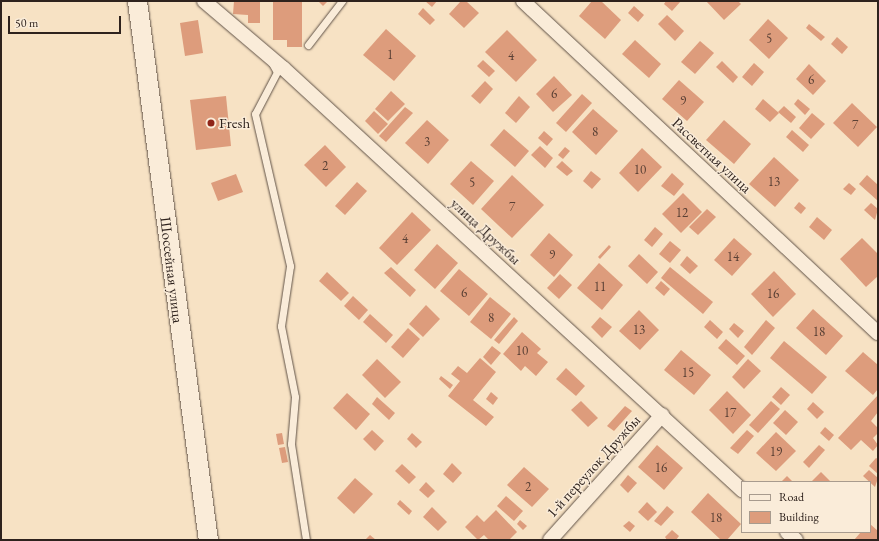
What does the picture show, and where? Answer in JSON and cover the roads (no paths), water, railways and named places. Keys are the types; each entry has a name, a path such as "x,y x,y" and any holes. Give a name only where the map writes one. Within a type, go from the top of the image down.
{"main road":[{"name":"Шоссейная улица","path":"137,1 208,540"}],"street":[{"name":"улица Дружбы","path":"204,1 267,53 741,489"},
{"name":"Рассветная улица","path":"523,1 878,333"},
{"name":"1-й переулок Дружбы","path":"550,540 662,415"}],"lane":[{"path":"308,44 342,1"},
{"path":"267,53 277,72 255,114 290,266 280,326 295,397 291,444 306,540"}],"place":[{"name":"Fresh","path":"211,123"}]}
